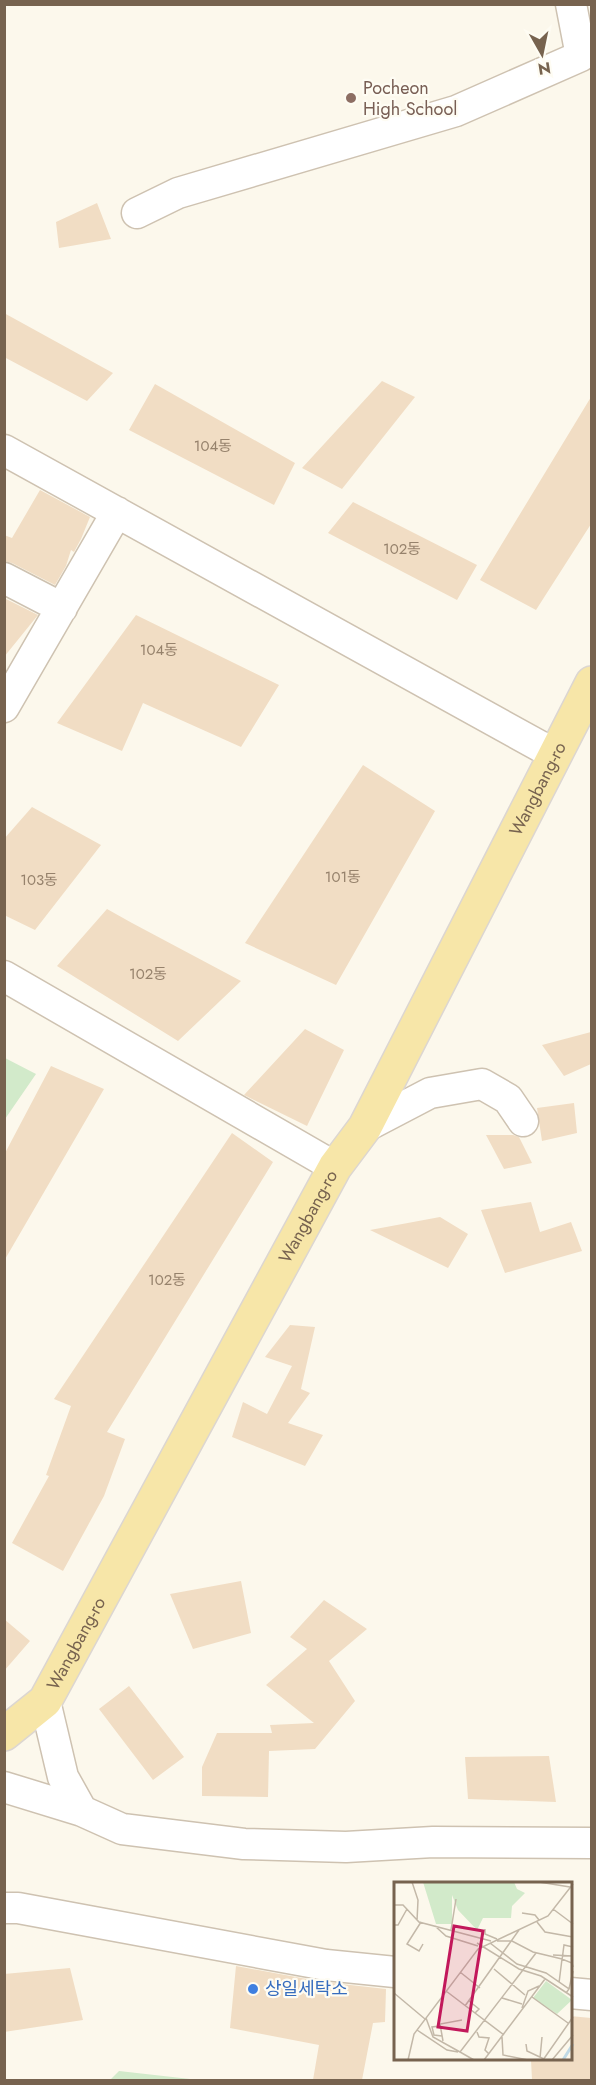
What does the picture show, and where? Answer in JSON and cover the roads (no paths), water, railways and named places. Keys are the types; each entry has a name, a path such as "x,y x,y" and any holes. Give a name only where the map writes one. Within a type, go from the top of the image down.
{"main road":[{"name":"Wangbang-ro","path":"4,1734 45,1701 335,1167 365,1127 591,684"}],"street":[{"path":"136,213 178,193 456,111 581,56 579,15"},
{"path":"4,450 554,754"},
{"path":"4,707 117,512"},
{"path":"4,578 62,608"},
{"path":"4,976 335,1167"},
{"path":"365,1127 430,1093 482,1084 508,1099 523,1120"},
{"path":"45,1701 63,1777 82,1810"},
{"path":"4,1787 82,1810 122,1829 244,1844 346,1847 433,1842 591,1843"},
{"path":"4,1908 18,1908 326,1965 394,1972"},
{"path":"572,1993 591,1995"}],"place":[{"name":"Pocheon High School","path":"351,98"},
{"name":"상일세탁소","path":"253,1989"}]}
